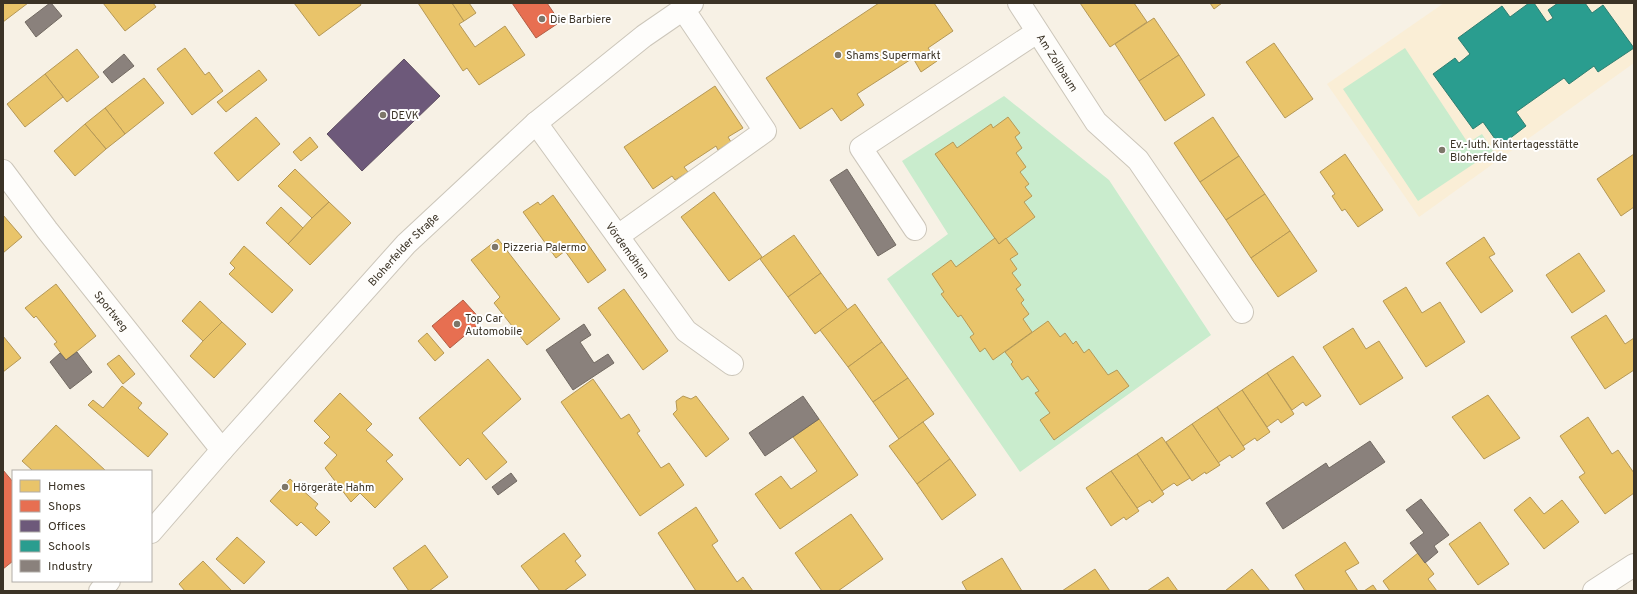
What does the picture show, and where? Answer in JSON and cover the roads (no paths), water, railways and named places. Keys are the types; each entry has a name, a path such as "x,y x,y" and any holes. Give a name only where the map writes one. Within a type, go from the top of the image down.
{"street":[{"name":"Am Zollbaum","path":"1018,3 1096,122 1138,160 1242,312"},
{"path":"618,236 765,131 689,5"},
{"name":"Bloherfelder Straße","path":"152,531 406,244 536,124 644,36 689,5"},
{"path":"915,229 861,148 1037,32"},
{"name":"Vördemöhlen","path":"536,124 686,331 732,364"},
{"name":"Sportweg","path":"3,171 47,230 222,450"},
{"path":"1594,591 1634,565"},
{"path":"100,591 108,582"}],"place":[{"name":"Die Barbiere","path":"542,19"},
{"name":"Shams Supermarkt","path":"838,55"},
{"name":"DEVK","path":"383,115"},
{"name":"Ev.-luth. Kintertagesstätte Bloherfelde","path":"1442,150"},
{"name":"Pizzeria Palermo","path":"495,247"},
{"name":"Top Car Automobile","path":"457,324"},
{"name":"Hörgeräte Hahm","path":"285,487"}]}
